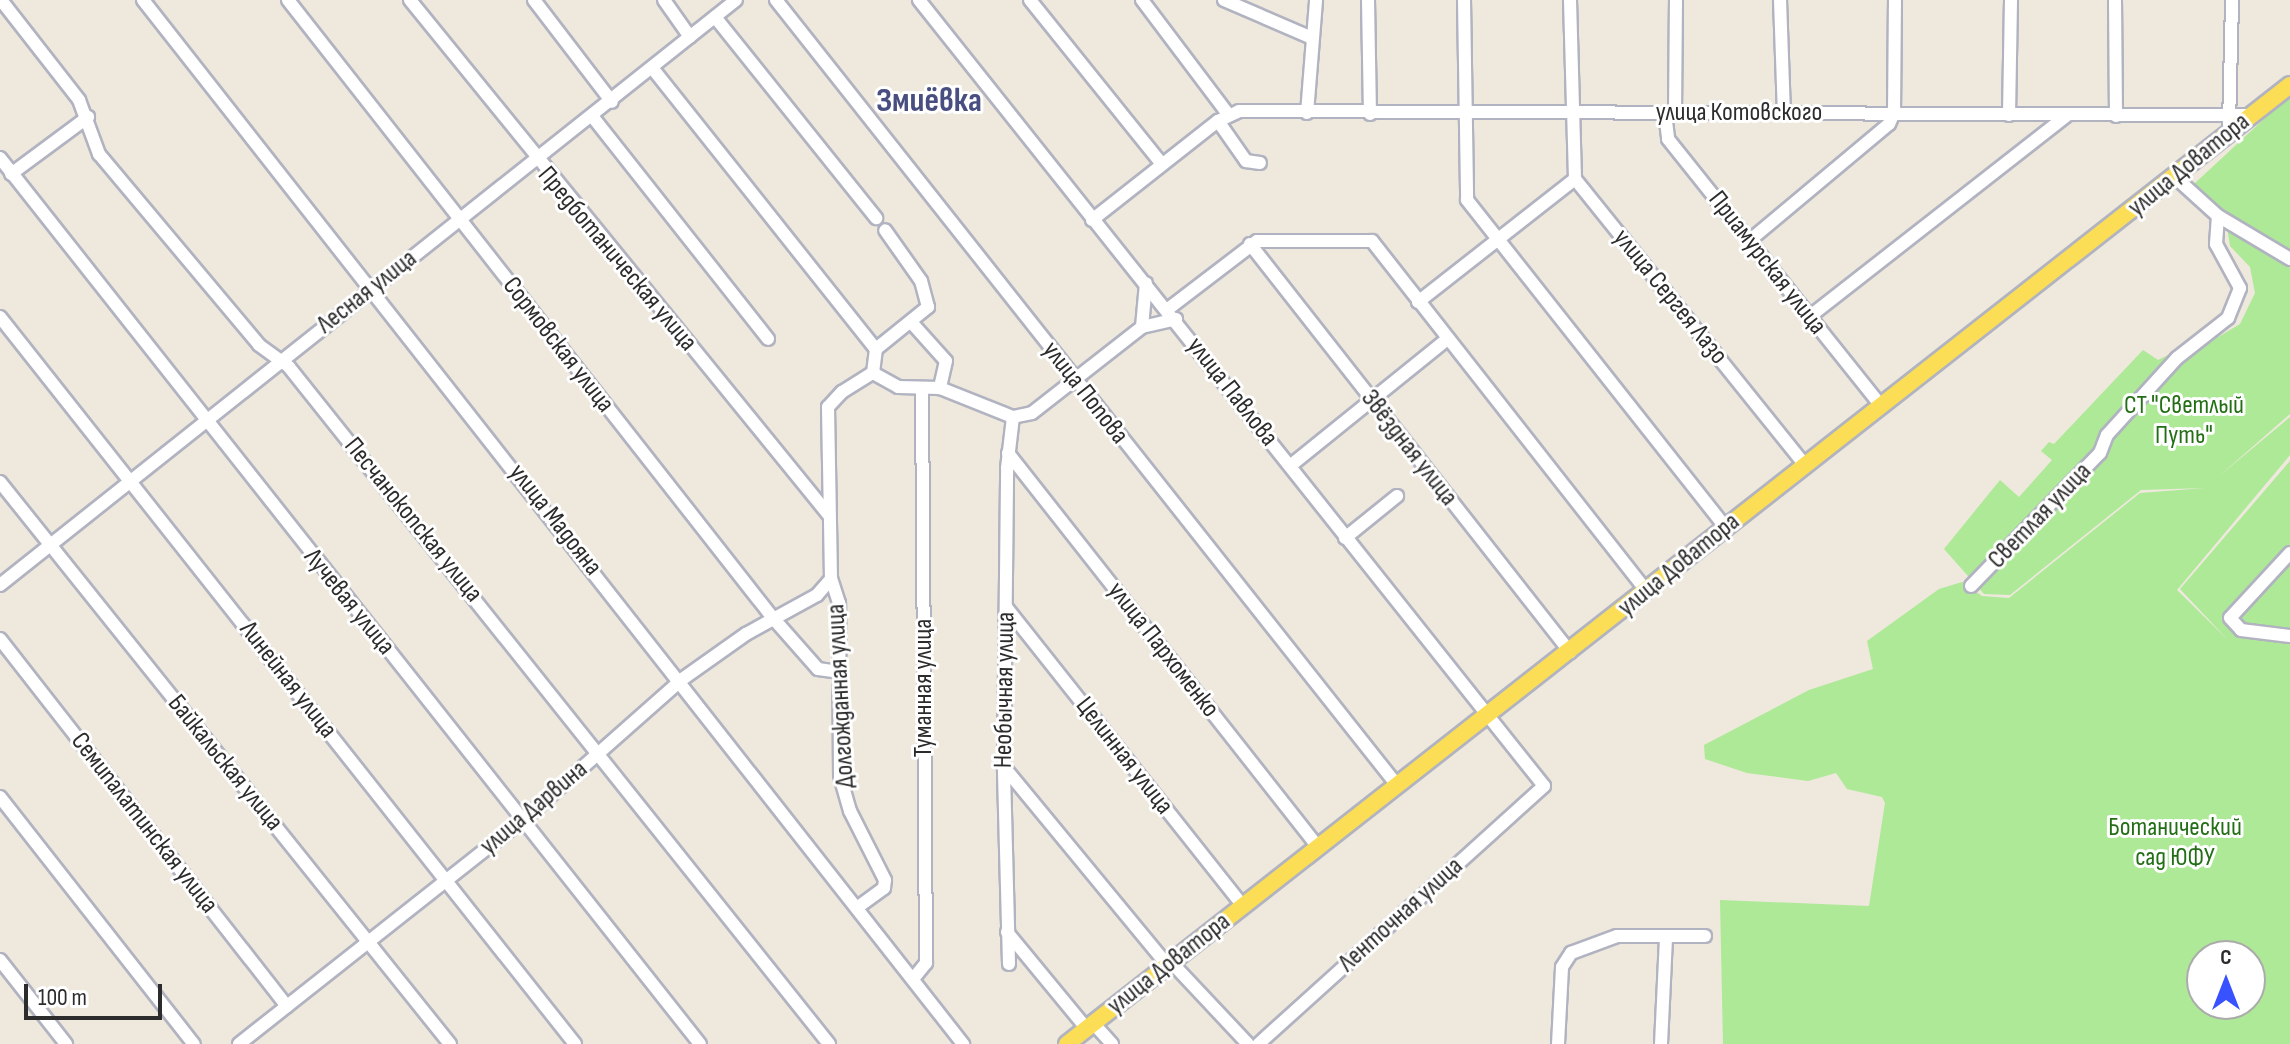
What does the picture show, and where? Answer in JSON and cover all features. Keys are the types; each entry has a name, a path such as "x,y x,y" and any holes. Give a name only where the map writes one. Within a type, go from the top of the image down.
{"main road":[{"name":"улица Доватора","path":"1067,1044 2290,85"}],"street":[{"name":"Песчанокопская улица","path":"1,0 88,117 99,154 259,345 281,360 599,753 829,1044"},
{"name":"улица Мадояна","path":"143,0 372,286 963,1044"},
{"name":"Сормовская улица","path":"288,0 773,618 818,669 839,672"},
{"name":"Предботаническая улица","path":"410,0 535,159 828,514"},
{"path":"534,0 612,102"},
{"path":"664,0 690,37"},
{"name":"Лесная улица","path":"0,585 372,286 612,102 736,0"},
{"name":"улица Попова","path":"776,0 1396,784"},
{"name":"улица Павлова","path":"919,0 1092,220 1172,314 1345,538 1544,786"},
{"path":"1030,0 1162,164"},
{"path":"1142,0 1223,117 1246,161 1260,163"},
{"path":"1224,0 1310,37"},
{"path":"1307,113 1310,37 1316,0"},
{"path":"1368,0 1370,114"},
{"path":"1464,0 1467,200 1725,527"},
{"path":"1418,302 1575,179 1570,0"},
{"name":"Приамурская улица","path":"1676,0 1668,139 1882,407"},
{"path":"1780,0 1784,113"},
{"path":"1749,241 1877,137 1894,113 1895,0"},
{"path":"2009,115 2011,0"},
{"path":"2115,0 2116,116"},
{"path":"2226,136 2231,118 2232,0"},
{"path":"715,17 876,218"},
{"path":"653,69 876,349"},
{"name":"улица Котовского","path":"1223,117 1307,113 1894,113 2231,118 2252,115"},
{"path":"592,116 768,339"},
{"path":"1809,317 2066,116"},
{"path":"11,174 88,117"},
{"path":"1092,220 1223,117"},
{"name":"Лучевая улица","path":"0,158 700,1044"},
{"path":"2175,177 2218,216 2290,259"},
{"name":"улица Сергея Лазо","path":"1575,179 1805,465"},
{"name":"Светлая улица","path":"1971,586 2100,453 2107,435 2177,358 2228,318 2240,288 2216,244 2218,216"},
{"path":"885,230 921,281 926,312 876,349 873,373 898,387 922,392 940,388 993,405 1013,417 1032,413 1076,382 1142,327 1172,314 1250,244 1365,238 1378,246 1446,340 1646,591"},
{"name":"Звёздная улица","path":"1250,244 1570,652"},
{"path":"1142,327 1146,283"},
{"name":"Линейная улица","path":"0,317 575,1044"},
{"path":"911,322 946,361 940,388"},
{"path":"1290,466 1446,340"},
{"name":"Долгожданная улица","path":"858,907 884,888 885,880 842,790 839,603 831,579 826,417 834,398 873,373"},
{"name":"Туманная улица","path":"913,979 926,963 922,392"},
{"name":"Необычная улица","path":"1009,964 1004,767 1008,453 1013,417"},
{"name":"улица Пархоменко","path":"1008,453 1318,847"},
{"name":"Байкальская улица","path":"0,482 450,1044"},
{"path":"1345,538 1397,496"},
{"path":"2290,553 2230,618 2241,630 2290,636"},
{"name":"улица Дарвина","path":"239,1044 523,820 681,680 773,618 817,595 831,579"},
{"name":"Целинная улица","path":"1006,607 1243,906"},
{"name":"Семипалатинская улица","path":"0,639 287,1006"},
{"path":"1004,767 1169,964 1248,1044"},
{"name":"Ленточная улица","path":"1258,1044 1544,786"},
{"path":"0,797 194,1044"},
{"path":"1007,932 1090,1026 1112,1044"},
{"path":"1558,1044 1562,967 1571,953 1617,936 1705,936"},
{"path":"1661,1044 1666,936"},
{"path":"0,960 66,1044"}],"green space":[{"path":"2290,95 2290,414 2218,477 2290,417 2290,455 2177,590 2228,640 2180,589 2290,461 2290,1044 1723,1044 1720,900 1869,906 1885,803 1882,797 1847,789 1836,773 1808,781 1747,773 1705,759 1704,745 1809,690 1873,669 1867,641 1939,589 1962,582 1982,596 2009,598 2140,493 2205,488 2141,490 2010,595 1984,594 1944,549 2000,480 2019,497 2052,460 2041,451 2049,442 2054,444 2143,350 2158,360 2187,346 2193,352 2240,324 2255,293 2250,267 2230,246 2225,214 2194,184"}],"district":[{"name":"Змиёвка","path":"929,101"}],"park label":[{"name":"СТ \"Светлый Путь\"","path":"2184,421"},
{"name":"Ботанический сад ЮФУ","path":"2175,843"}]}
